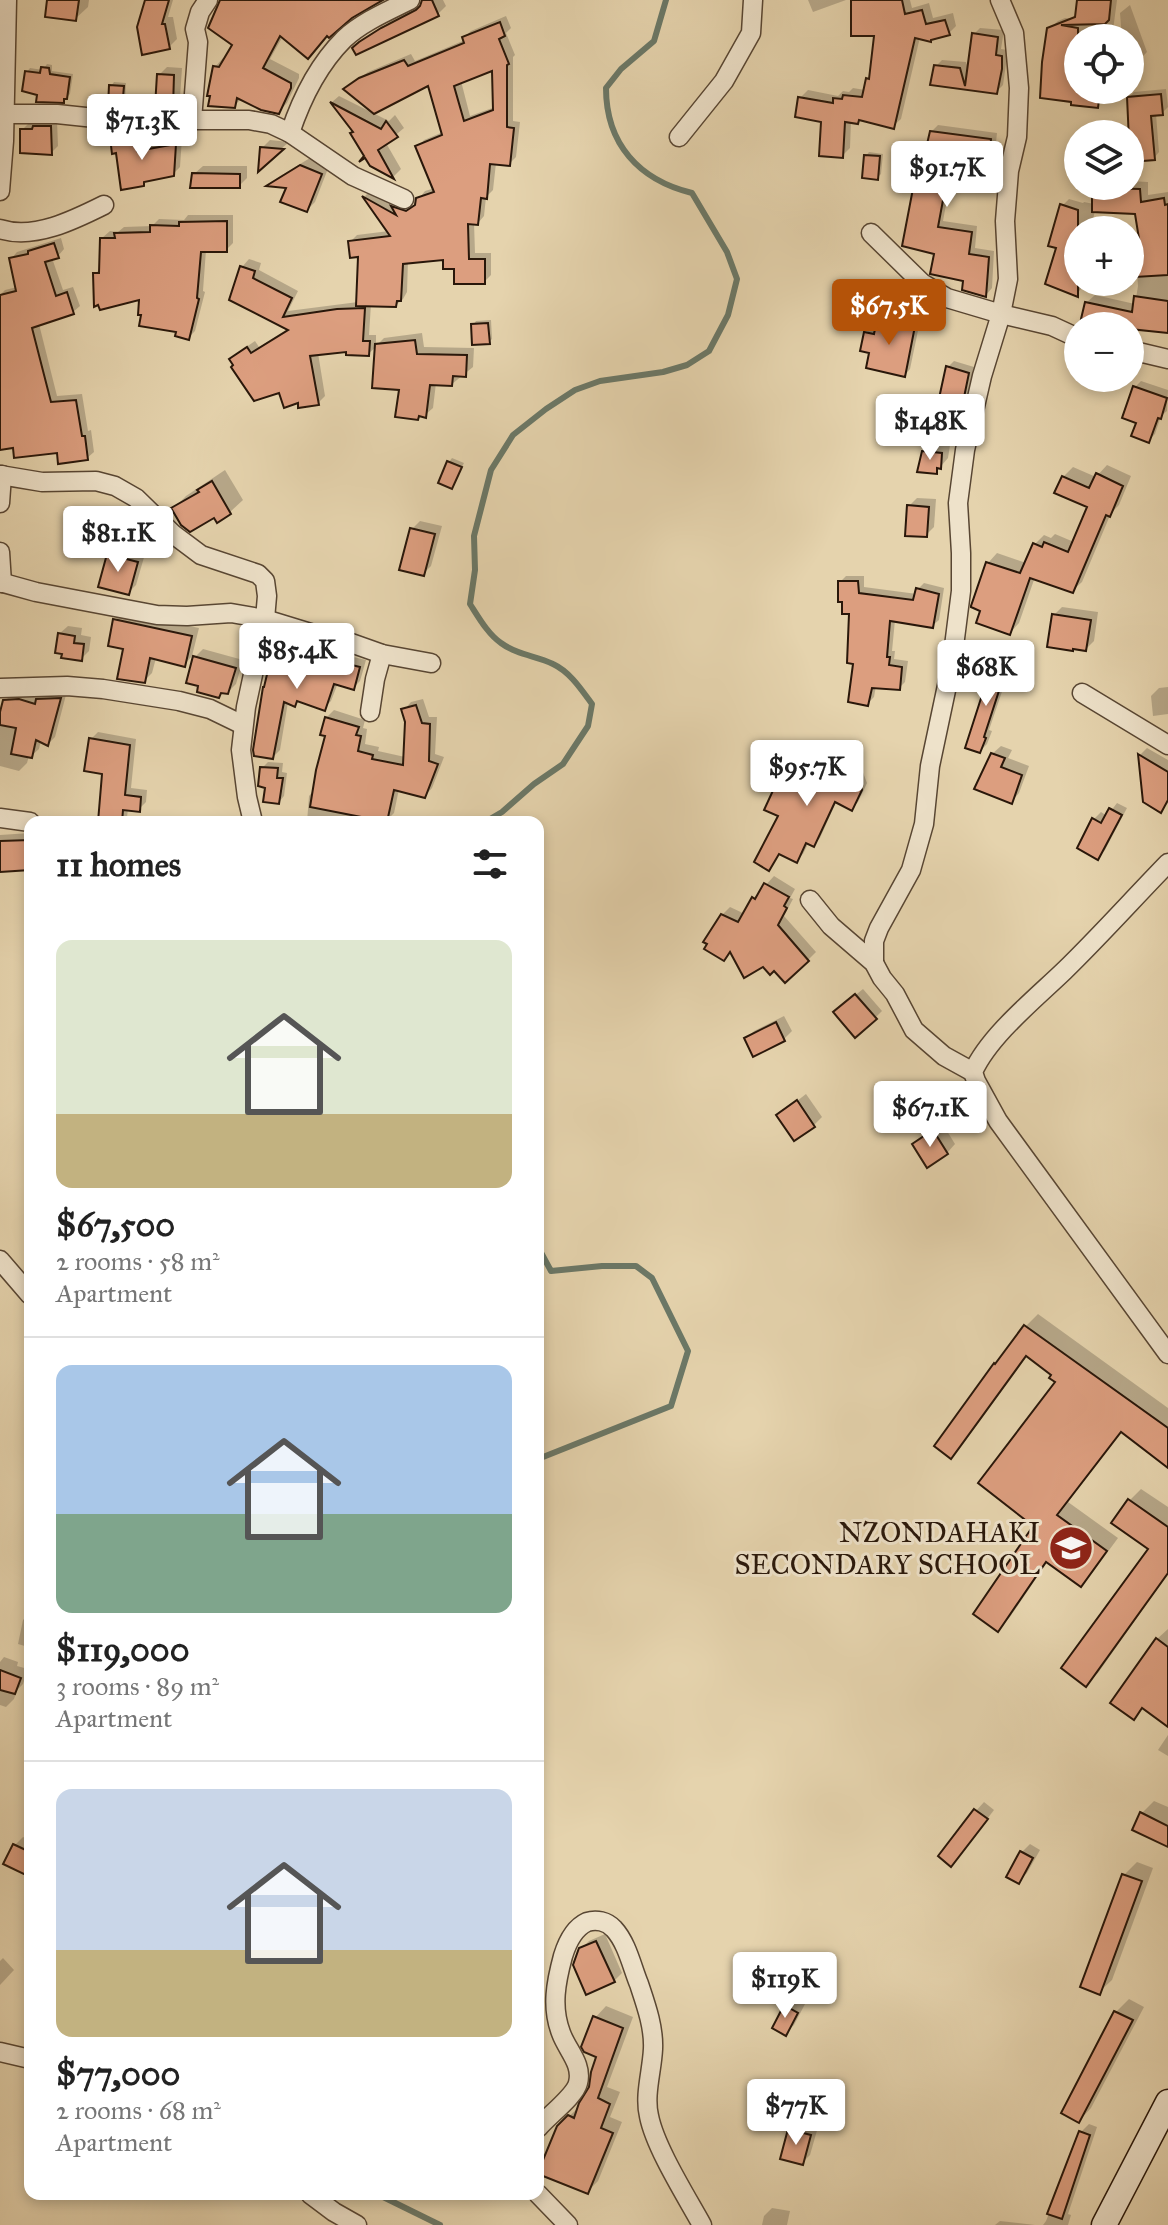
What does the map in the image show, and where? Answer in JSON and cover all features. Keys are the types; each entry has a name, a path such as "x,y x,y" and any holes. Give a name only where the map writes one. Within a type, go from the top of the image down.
{"street":[{"path":"0,191 7,0"},
{"path":"192,120 198,42 195,29 208,0"},
{"path":"290,133 322,66 344,39 410,0"},
{"path":"679,137 724,81 751,33 753,0"},
{"path":"874,963 874,941 911,870 924,824 930,766 952,662 961,591 958,503 965,450 1008,279 1005,221 1009,171 1017,137 1019,88 1014,33 1000,0"},
{"path":"4,114 57,114 114,120 249,120 271,124 290,133 353,176 404,199"},
{"path":"0,229 16,232 62,226 104,205"},
{"path":"871,233 909,271 947,298 1064,332"},
{"path":"1144,353 1168,359"},
{"path":"0,503 1,475 42,482 96,481 115,486 136,498 173,534 201,555 258,574 265,581 265,619 243,725 241,750 252,816"},
{"path":"0,552 1,582 50,595 157,615 231,613 265,619 382,654 431,663"},
{"path":"370,712 382,654"},
{"path":"0,688 67,686 103,689 179,701 210,709 243,725"},
{"path":"1082,693 1168,745"},
{"path":"0,818 24,821"},
{"path":"973,1072 1006,1028 1168,863"},
{"path":"810,900 831,926 874,963 914,1030 944,1056 973,1072 1006,1133 1168,1354"},
{"path":"0,1260 24,1288"},
{"path":"544,2121 575,2092 578,2083 577,2063 562,2035 554,2003 566,1945 577,1928 598,1920 608,1924 620,1938 650,2020 653,2046 648,2115 702,2225"},
{"path":"0,2052 24,2058"},
{"path":"1104,2225 1168,2102"},
{"path":"318,2200 357,2225"},
{"path":"544,2200 568,2225"}],"building":[{"path":"47,0 79,0 76,21 45,17"},
{"path":"145,0 169,0 162,24 165,24 170,49 142,55 137,27"},
{"path":"220,0 383,0 352,18 329,38 327,36 308,59 280,36 263,68 291,83 279,114 261,110 237,98 235,108 208,106 213,66 219,67 232,45 208,28"},
{"path":"422,0 432,0 439,16 356,55 352,48 359,42 416,10"},
{"path":"851,0 902,0 905,14 922,10 926,24 945,20 950,35 931,42 915,38 894,129 859,120 858,124 845,122 843,158 819,156 821,122 795,117 798,97 833,103 833,98 842,99 843,95 862,97 866,78 869,79 874,36 851,36"},
{"path":"1077,0 1111,0 1109,20 1105,24 1061,25 1064,26 1064,101 1040,98 1047,28 1075,17"},
{"path":"500,22 505,36 499,39 509,64 507,127 514,128 510,166 490,164 487,199 481,198 478,225 468,224 469,259 485,259 485,284 454,284 454,269 443,269 443,260 403,264 401,301 397,301 396,307 356,306 358,257 350,258 348,241 390,236 362,196 396,215 391,206 406,211 415,205 416,198 434,192 415,146 442,135 428,86 374,114 343,89 359,78 404,60 408,66 464,43 462,37","holes":["492,71 493,110 464,121 454,86"]},
{"path":"972,33 998,37 996,55 1002,56 1002,69 997,94 930,85 934,65 960,68 965,86"},
{"path":"41,67 49,68 50,74 70,77 64,103 36,102 37,95 22,91 25,71 40,73"},
{"path":"157,74 174,75 173,108 155,107"},
{"path":"109,85 124,86 122,108 108,107"},
{"path":"1161,94 1163,115 1151,116 1155,160 1144,161 1144,120 1128,120 1127,104 1144,104 1144,96"},
{"path":"330,102 381,129 386,121 398,137 378,150 394,179 370,166 365,158 359,162 364,156 350,133 353,132"},
{"path":"1071,104 1098,104 1098,108"},
{"path":"33,126 51,126 52,155 20,153 20,129 32,129"},
{"path":"930,131 991,139 989,161 979,159 976,186 946,184 938,227 972,232 969,254 989,257 986,297 962,290 963,281 930,274 934,254 902,246 915,178 919,179"},
{"path":"136,134 137,151 176,144 174,176 121,190 116,153 112,154 110,137"},
{"path":"260,147 284,149 258,172"},
{"path":"864,155 880,156 878,180 862,178"},
{"path":"300,165 322,174 307,212 280,202 286,188 266,186"},
{"path":"192,173 240,174 240,188 190,188"},
{"path":"1164,198 1165,205 1168,204 1168,275 1144,276 1144,216 1092,212 1092,200 1141,202"},
{"path":"1060,204 1078,210 1078,216 1064,216 1064,291 1045,284 1056,248 1048,246"},
{"path":"227,221 227,252 201,252 199,299 189,340 175,336 176,332 139,326 139,300 100,310 98,305 94,307 93,273 99,273 100,238 115,238 114,233 150,232 150,225 179,226 179,222"},
{"path":"54,243 59,258 45,262 56,296 67,292 74,314 32,328 51,402 76,400 88,460 58,464 57,453 14,458 13,448 0,450 0,295 16,291 9,258"},
{"path":"240,266 255,271 253,278 292,298 283,317 365,308 363,341 370,341 369,356 346,355 346,352 310,356 319,405 298,408 298,403 284,408 279,393 254,401 231,367 233,365 229,359 247,347 251,353 288,330 229,300"},
{"path":"1134,296 1168,301 1168,333 1144,330 1144,312 1132,312"},
{"path":"1085,302 1132,312 1083,312"},
{"path":"877,319 915,326 905,377 866,368 869,353 860,351 864,332 874,334"},
{"path":"488,323 490,344 472,345 471,324"},
{"path":"415,340 417,354 467,355 466,377 453,376 452,386 430,385 426,418 419,416 418,420 395,417 399,390 372,388 375,344"},
{"path":"946,366 969,373 962,407 938,403"},
{"path":"1144,390 1167,398 1149,443 1131,436 1136,423 1122,418 1131,392"},
{"path":"922,451 942,453 941,469 937,468 937,474 917,472"},
{"path":"447,461 462,467 452,489 438,483"},
{"path":"1096,473 1123,486 1110,517 1106,515 1073,593 1030,578 1010,635 976,623 980,611 971,606 986,562 1020,573 1033,543 1042,547 1044,542 1068,552 1087,507 1054,493 1062,476 1089,488"},
{"path":"212,481 231,514 217,523 214,518 190,532 181,525 171,508"},
{"path":"907,505 929,507 927,537 905,536"},
{"path":"410,528 435,534 424,576 399,570"},
{"path":"107,554 138,562 129,595 98,587"},
{"path":"838,581 858,581 859,593 913,600 916,588 939,594 933,628 890,621 887,657 890,657 889,665 902,667 900,690 872,688 868,706 848,702 853,664 847,663 849,614 842,614 842,602 838,602"},
{"path":"1052,614 1091,620 1086,651 1047,647"},
{"path":"113,619 192,636 185,667 150,658 145,683 117,679 123,649 108,646"},
{"path":"58,633 75,636 74,643 84,644 82,661 61,658 62,654 55,653"},
{"path":"277,647 360,667 354,690 334,684 325,711 297,701 295,707 284,702 273,759 254,756 253,750 263,687 270,662 274,663"},
{"path":"193,656 236,668 228,694 221,693 219,698 197,692 198,686 186,683"},
{"path":"993,661 1007,666 980,753 965,748"},
{"path":"61,698 48,746 36,740 32,758 11,754 16,728 0,725 3,700 19,699 35,704 36,699"},
{"path":"416,705 422,723 430,724 429,761 438,764 425,798 394,790 388,816 356,816 310,807 325,736 320,735 325,717 359,727 356,735 361,736 358,751 373,755 372,759 403,765 405,722 401,709"},
{"path":"89,738 130,745 125,795 141,797 140,812 123,810 122,816 98,816 102,774 84,771"},
{"path":"847,751 862,790 852,811 835,802 814,847 806,843 797,863 779,854 769,871 754,862 778,816 764,810 776,784 783,788 791,767 832,785 814,760 830,754 831,758"},
{"path":"991,753 1005,758 1001,767 1022,775 1012,804 974,789"},
{"path":"1138,754 1168,772 1168,800 1161,813 1143,802"},
{"path":"260,767 278,768 277,778 283,778 279,804 263,802 265,788 258,786"},
{"path":"1109,808 1122,815 1098,860 1077,848 1092,818 1101,823"},
{"path":"24,840 24,870 0,872 0,841"},
{"path":"764,883 789,897 778,925 809,961 785,983 774,971 770,975 763,967 744,978 730,952 724,961 704,949 707,944 703,942 721,914 738,922"},
{"path":"855,994 877,1019 855,1038 833,1012"},
{"path":"776,1022 785,1041 753,1057 744,1038"},
{"path":"797,1100 815,1127 794,1141 776,1115"},
{"path":"933,1130 948,1154 927,1168 912,1144"},
{"path":"1024,1325 1168,1428 1168,1468 1121,1432 1057,1515 1107,1551 1081,1587 1046,1562 998,1632 973,1614 1033,1526 978,1483 1055,1382 1049,1378 1051,1375 1026,1356 951,1459 934,1446"},
{"path":"1128,1499 1168,1527 1168,1573 1086,1687 1061,1668 1148,1549 1111,1523"},
{"path":"1156,1638 1168,1647 1168,1727 1142,1708 1134,1720 1110,1703"},
{"path":"0,1670 21,1678 15,1694 0,1690"},
{"path":"974,1809 988,1819 951,1867 938,1856"},
{"path":"1140,1812 1168,1826 1168,1847 1132,1830"},
{"path":"13,1844 24,1849 24,1874 3,1864"},
{"path":"1020,1851 1033,1858 1019,1884 1006,1877"},
{"path":"1122,1874 1142,1881 1100,1995 1080,1987"},
{"path":"596,1941 615,1982 586,1995 573,1965 579,1948"},
{"path":"784,2005 798,2013 786,2036 772,2028"},
{"path":"1114,2011 1133,2020 1079,2123 1061,2113"},
{"path":"593,2016 623,2028 598,2098 610,2104 601,2128 613,2133 588,2194 544,2176 544,2157 557,2126 568,2115 574,2118 589,2087 596,2057 584,2052 581,2047"},
{"path":"788,2129 811,2135 803,2165 780,2159"},
{"path":"1079,2131 1090,2135 1062,2219 1047,2214"}],"waterway":[{"path":"495,816 563,764 588,726 592,704 575,681 559,667 507,647 496,639 470,604 475,570 474,536 491,470 513,435 575,390 600,381 663,372 687,365 709,351 728,315 737,279 727,252 692,193 673,187 641,169 629,157 612,126 606,88 621,69 654,41 666,0"},
{"path":"544,1258 551,1271 636,1266 652,1278 688,1351 671,1406 544,1457"},
{"path":"389,2200 440,2225"}],"place":[{"name":"NZONDAHAKI SECONDARY SCHOOL","path":"1071,1548"}]}
